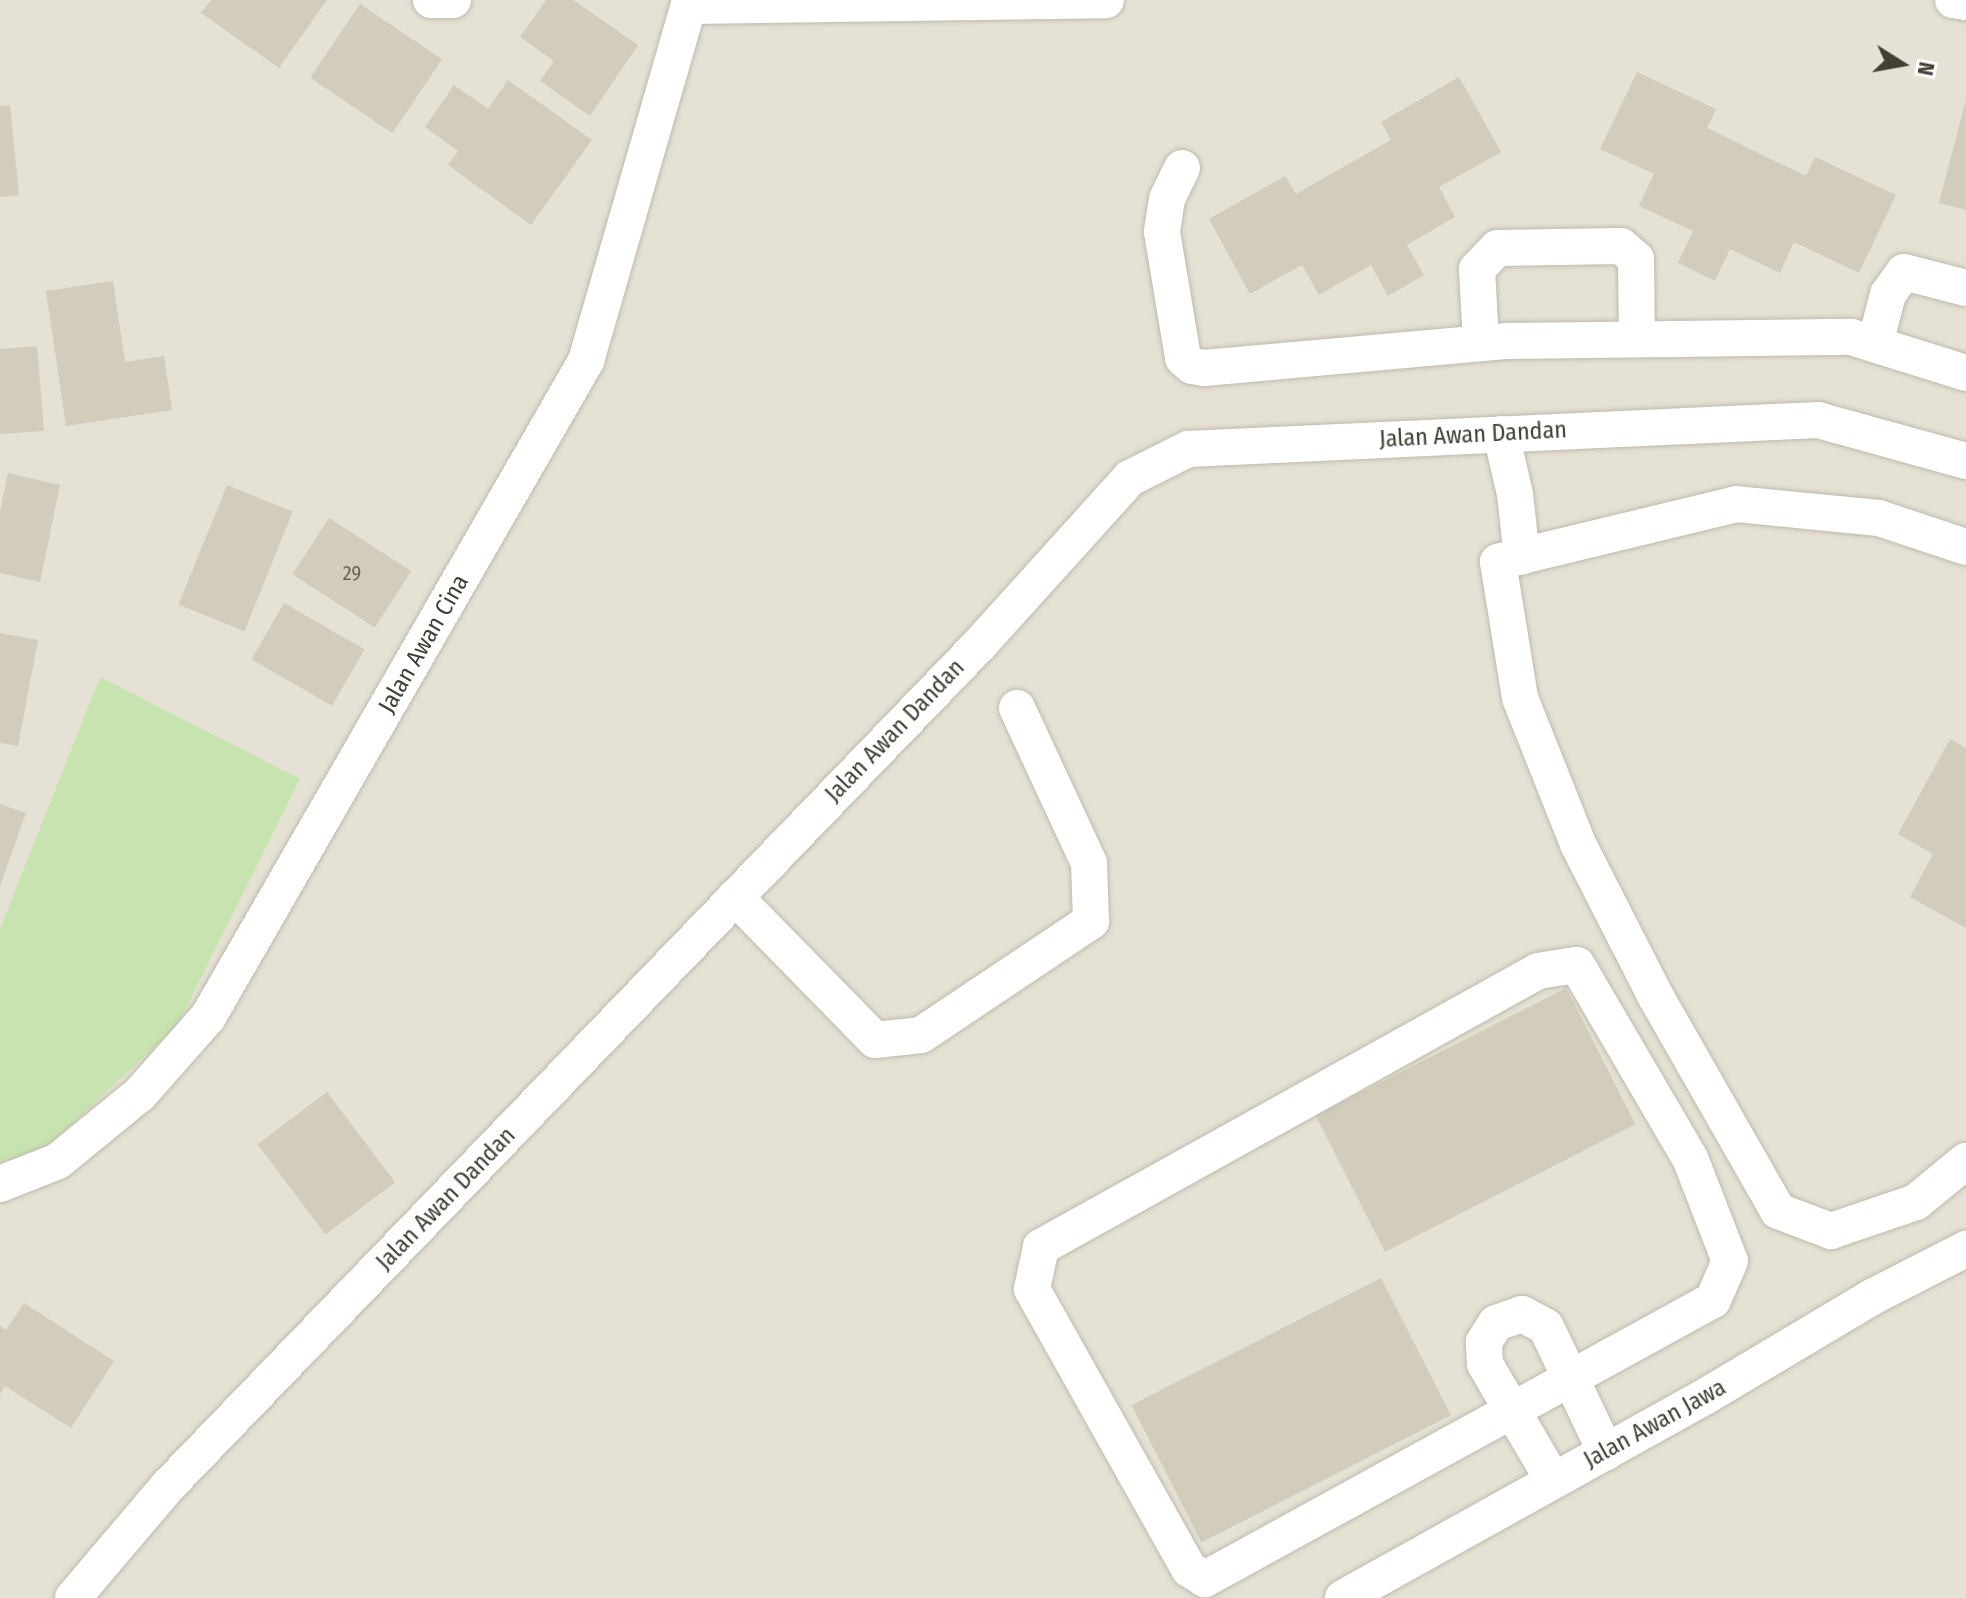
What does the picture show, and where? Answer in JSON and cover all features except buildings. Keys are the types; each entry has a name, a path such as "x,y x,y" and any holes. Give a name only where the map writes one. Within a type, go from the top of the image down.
{"street":[{"path":"431,0 453,0"},
{"path":"690,3 1106,0"},
{"path":"1953,0 1966,2"},
{"name":"Jalan Awan Cina","path":"0,1184 58,1161 140,1094 208,1017 232,976 586,361 690,3"},
{"path":"1182,168 1167,199 1162,232 1183,358 1192,366 1481,343 1851,337 1966,373"},
{"path":"1481,343 1477,269 1497,248 1621,246 1636,259 1637,339"},
{"path":"1875,344 1888,294 1904,272 1966,288"},
{"name":"Jalan Awan Dandan","path":"73,1598 168,1486 980,644 1130,478 1188,449 1818,420 1966,461"},
{"path":"1501,434 1515,494 1522,557"},
{"path":"1966,547 1879,518 1737,504 1498,562 1520,698 1578,844 1656,997 1778,1211 1831,1231 1916,1202 1966,1161"},
{"path":"735,897 875,1040 921,1035 1026,965 1091,921 1089,863 1017,708"},
{"path":"1577,965 1690,1158 1730,1261 1713,1300 1509,1410 1205,1579 1189,1569 1032,1289 1041,1247 1538,971 1577,965"},
{"name":"Jalan Awan Jawa","path":"1343,1598 1606,1452 1872,1297 1966,1249"},
{"path":"1553,1480 1509,1410 1485,1364 1484,1342 1496,1323 1522,1314 1546,1327 1606,1452"}],"shaded area":[{"path":"0,0 1966,0 1966,1598 0,1598"}],"green space":[{"path":"100,677 300,779 177,1026 41,1153 0,1162 0,929"}]}
